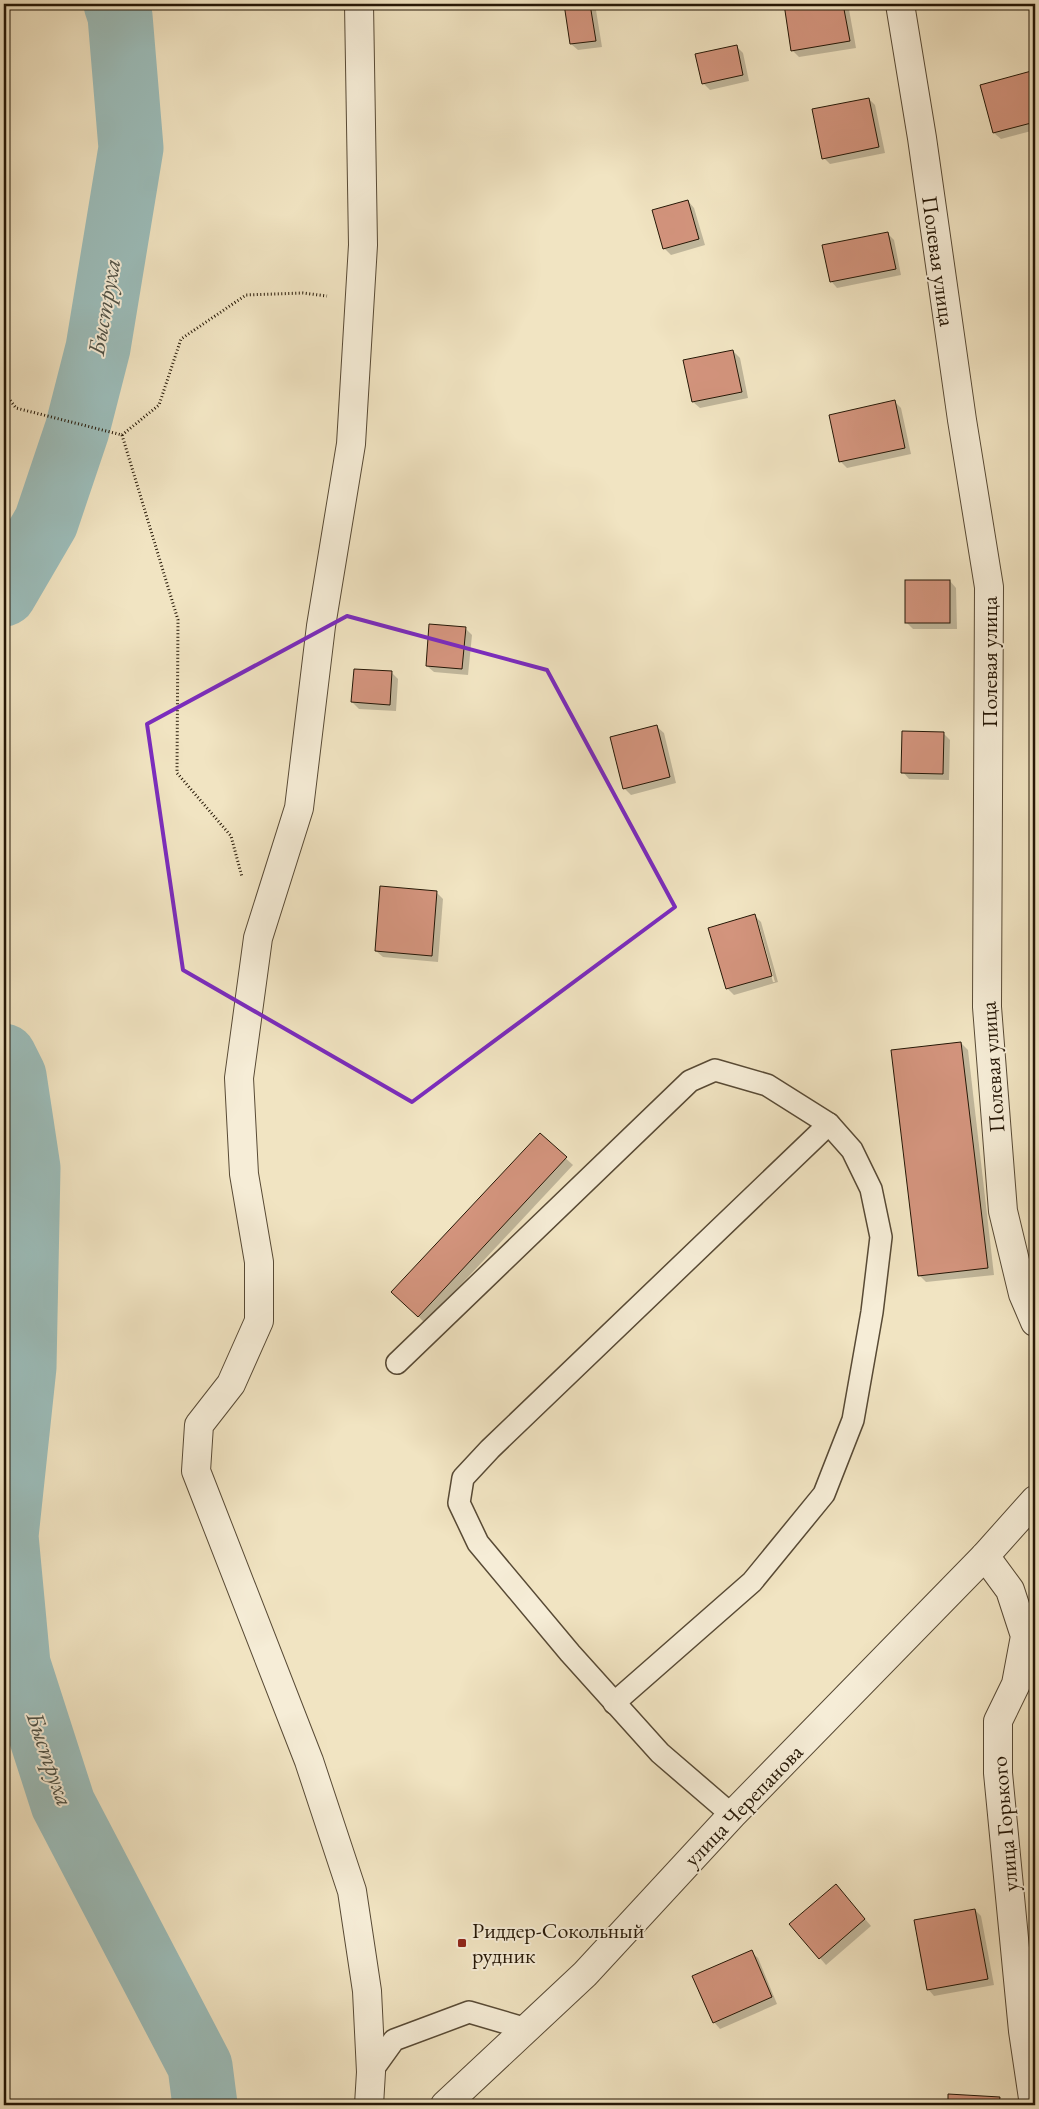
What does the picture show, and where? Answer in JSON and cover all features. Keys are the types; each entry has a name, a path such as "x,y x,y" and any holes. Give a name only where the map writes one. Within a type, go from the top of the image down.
{"street":[{"path":"359,4 363,245 351,444 321,626 299,808 258,938 239,1078 244,1174 259,1262 259,1320 231,1384 199,1425 196,1471 309,1761 352,1891 368,1991 371,2072 369,2105"},
{"name":"Полевая улица","path":"900,4 922,138 962,420 989,587 987,1007 1003,1211 1023,1294 1035,1322"},
{"name":"улица Черепанова","path":"445,2105 585,1974 732,1815 985,1556 1035,1500"},
{"name":"улица Горького","path":"985,1556 1010,1590 1025,1636 1016,1684 998,1721 998,1773 1023,2031 1034,2105"}],"lane":[{"path":"397,1363 690,1081 715,1070 767,1085 829,1124 852,1150 871,1189 881,1237 872,1312 853,1420 824,1494 752,1582 614,1703"},
{"path":"732,1815 660,1753 570,1653 478,1543 458,1503 463,1478 490,1449 829,1124"},
{"path":"371,2072 394,2040 469,2012 527,2029"}],"path":[{"path":"122,435 159,406 182,339 246,294 304,292 359,302"},
{"path":"4,392 16,408 122,435"},
{"path":"122,435 178,620 177,773 231,836 243,883"}],"highlighted area":[{"path":"347,616 547,670 675,907 412,1102 183,970 147,724"}],"building":[{"path":"564,4 590,4 596,41 570,44"},
{"path":"784,4 843,4 850,41 791,51"},
{"path":"737,45 743,75 702,84 695,54"},
{"path":"1035,70 1035,122 993,133 980,85"},
{"path":"869,98 879,147 822,159 812,109"},
{"path":"688,200 699,239 663,249 652,210"},
{"path":"888,232 896,269 830,282 822,245"},
{"path":"733,350 742,392 692,402 683,360"},
{"path":"895,400 905,448 839,462 829,415"},
{"path":"905,580 950,580 950,623 905,623"},
{"path":"429,624 466,627 462,669 426,666"},
{"path":"354,669 392,671 390,705 351,702"},
{"path":"657,725 670,777 623,789 610,737"},
{"path":"902,731 944,732 943,774 901,773"},
{"path":"380,886 437,891 432,956 375,951"},
{"path":"755,914 772,976 726,989 708,928"},
{"path":"961,1042 988,1268 918,1276 891,1050"},
{"path":"540,1133 567,1157 418,1317 391,1292"},
{"path":"836,1884 865,1919 819,1959 789,1924"},
{"path":"975,1909 988,1979 927,1990 914,1920"},
{"path":"752,1950 772,1997 713,2023 692,1976"},
{"path":"948,2094 1000,2097 999,2105 948,2105"}],"waterway":[{"name":"Быструха","path":"4,594 46,522 77,430 98,348 131,148 120,16 116,4"},
{"name":"Быструха","path":"4,1056 14,1076 28,1168 24,1367 6,1536 18,1664 63,1804 200,2066 205,2105"}],"place":[{"name":"Риддер-Сокольный рудник","path":"462,1943"}]}
